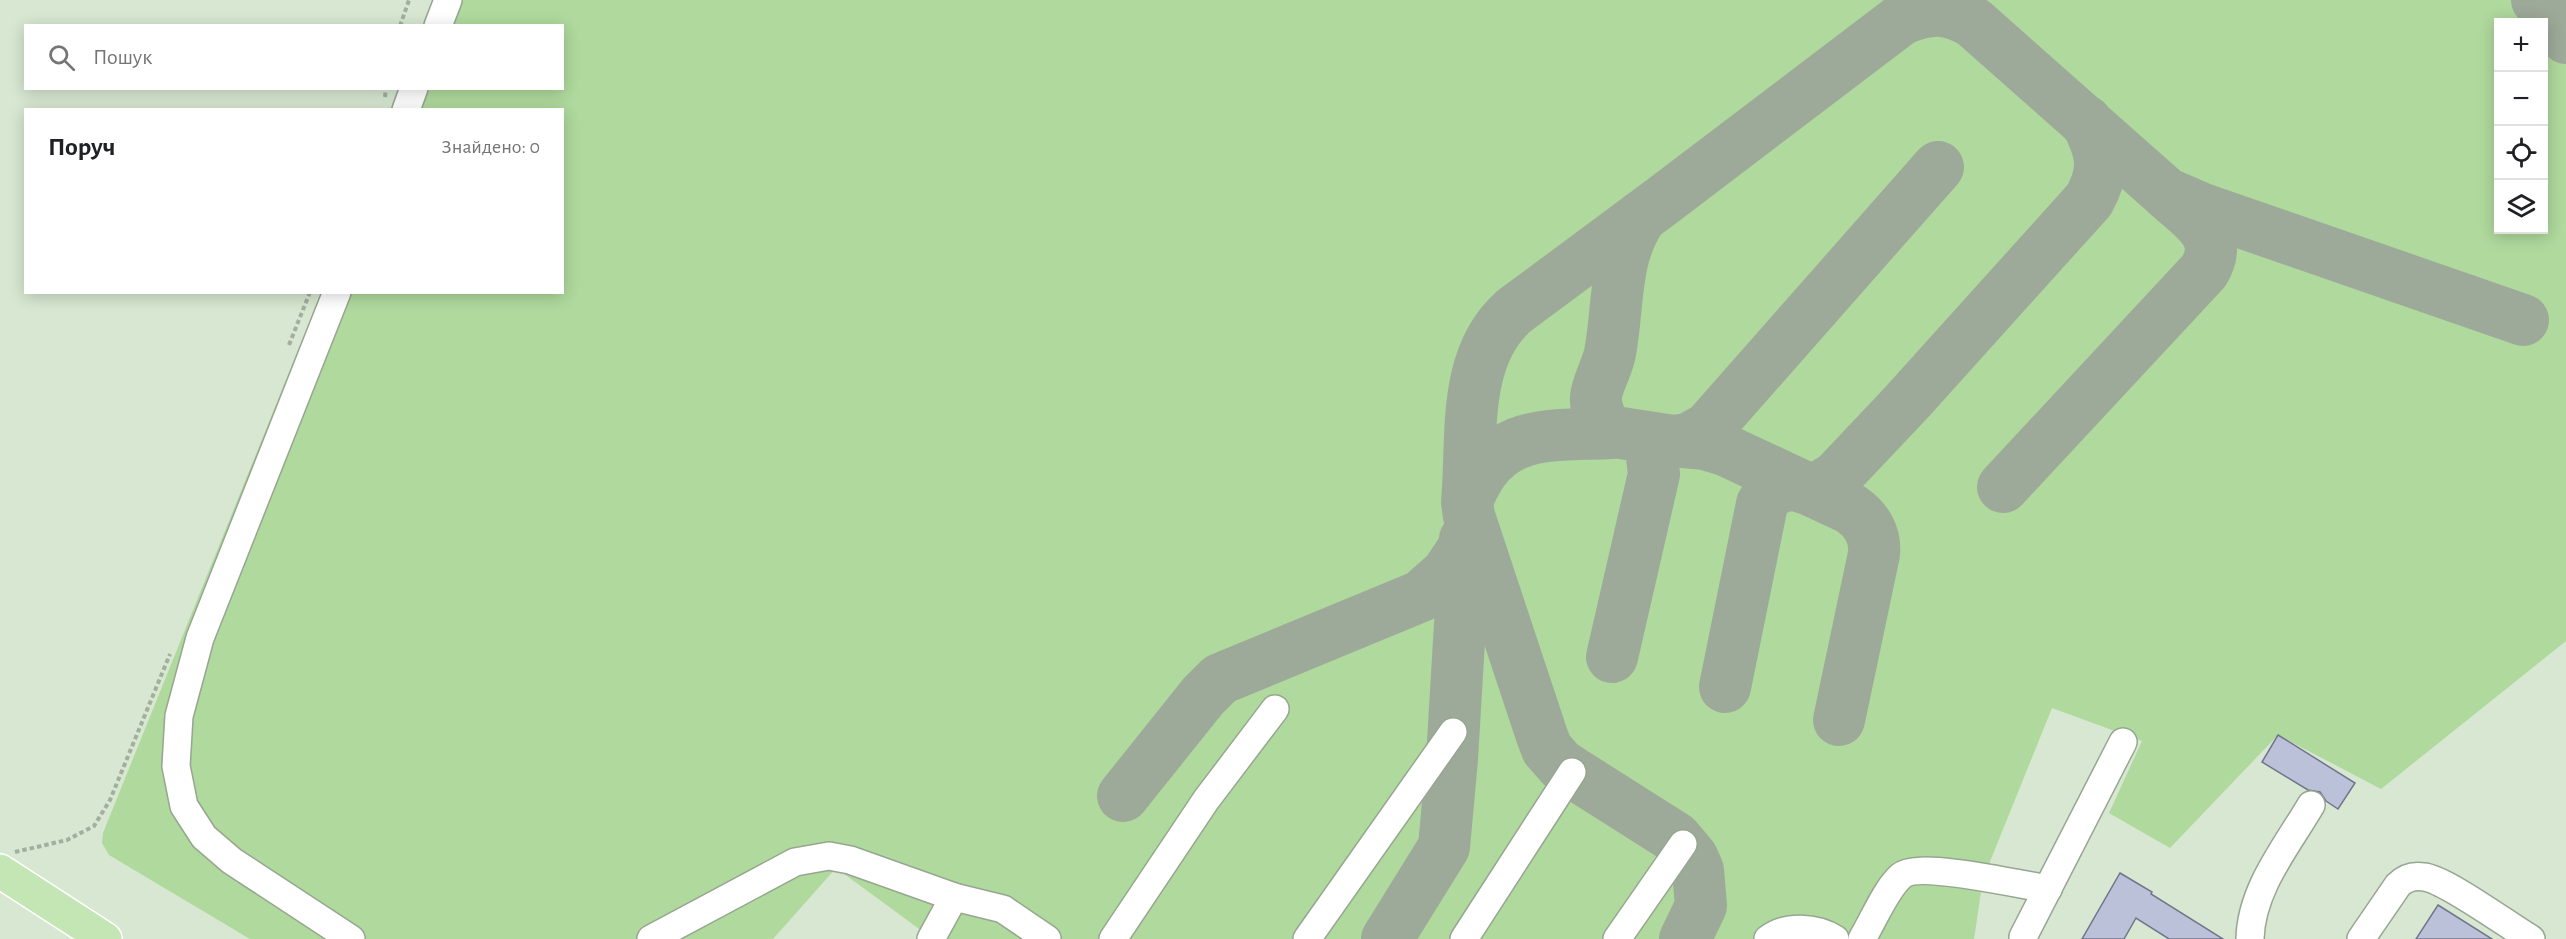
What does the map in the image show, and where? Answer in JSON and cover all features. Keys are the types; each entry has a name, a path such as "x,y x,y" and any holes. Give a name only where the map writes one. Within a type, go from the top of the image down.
{"main road":[{"path":"5,862 61,910 105,939"}],"lane":[{"path":"439,24 448,0"},
{"path":"407,108 413,90"},
{"path":"336,294 200,638 179,716 176,766 184,806 204,837 232,861 351,939"},
{"path":"1113,939 1206,800 1275,709"},
{"path":"1308,939 1454,732"},
{"path":"2023,937 2123,742"},
{"path":"1464,939 1572,772"},
{"path":"2250,939 2250,926 2258,894 2311,805"},
{"path":"1617,939 1683,844"},
{"path":"651,939 795,862 818,857 850,860 954,897 1003,909 1047,939"},
{"path":"1862,939 1894,884 1902,875 1910,871 1961,874 2048,889"},
{"path":"2361,939 2398,885 2405,879 2422,876 2445,885 2530,939"},
{"path":"931,939 954,897"},
{"path":"1768,939 1777,932 1795,928 1835,939"}],"path":[{"path":"401,24 409,0"},
{"path":"288,348 308,294"},
{"path":"5,862 67,840 94,826 110,800 174,644"}],"green space":[{"path":"433,0 2566,0 2566,641 2381,789 2278,735 2170,848 2109,813 2142,741 2052,708 1987,869 1925,881 1981,892 1974,939 933,939 836,868 773,939 250,939 109,855 102,843 103,833 321,294 564,294 564,108 391,108 399,90 564,90 564,24 423,24"}],"building":[{"path":"2278,735 2355,783 2338,809 2326,801 2320,792 2308,790 2262,762"},
{"path":"2120,873 2223,939 2169,939 2136,918 2124,939 2082,939"},
{"path":"2438,905 2492,939 2416,939"}],"taxiway":[{"path":"1685,939 1701,906 1698,870 1692,857 1676,838 1561,765 1547,749 1542,736 1469,516 1467,502 1471,425 1477,375 1485,352 1497,330 1514,311 1927,0"},
{"path":"2537,0 2566,38"},
{"path":"1902,19 1930,11 1939,11 1955,14 1974,23 2166,193 2203,209 2523,320"},
{"path":"1804,488 1820,487 1836,477 2089,200 2098,179 2100,160 2096,142 2086,121"},
{"path":"1839,720 1874,554 1874,540 1869,528 1851,509 1725,450 1705,444 1673,441 1688,439 1708,428 1938,167"},
{"path":"2003,487 2204,271 2210,259 2211,247 2208,237 2196,220 2169,196"},
{"path":"1642,216 1626,248 1618,282 1610,353 1598,387 1596,401 1599,415 1608,431 1673,441"},
{"path":"1468,499 1480,476 1493,459 1508,448 1526,440 1545,436 1611,433"},
{"path":"1612,657 1654,474 1651,449 1641,438"},
{"path":"1725,687 1762,504 1768,495 1776,490 1796,484"},
{"path":"1387,939 1444,847 1452,759 1465,539"},
{"path":"1123,796 1203,696 1220,679 1421,596 1447,573 1465,546"}]}
